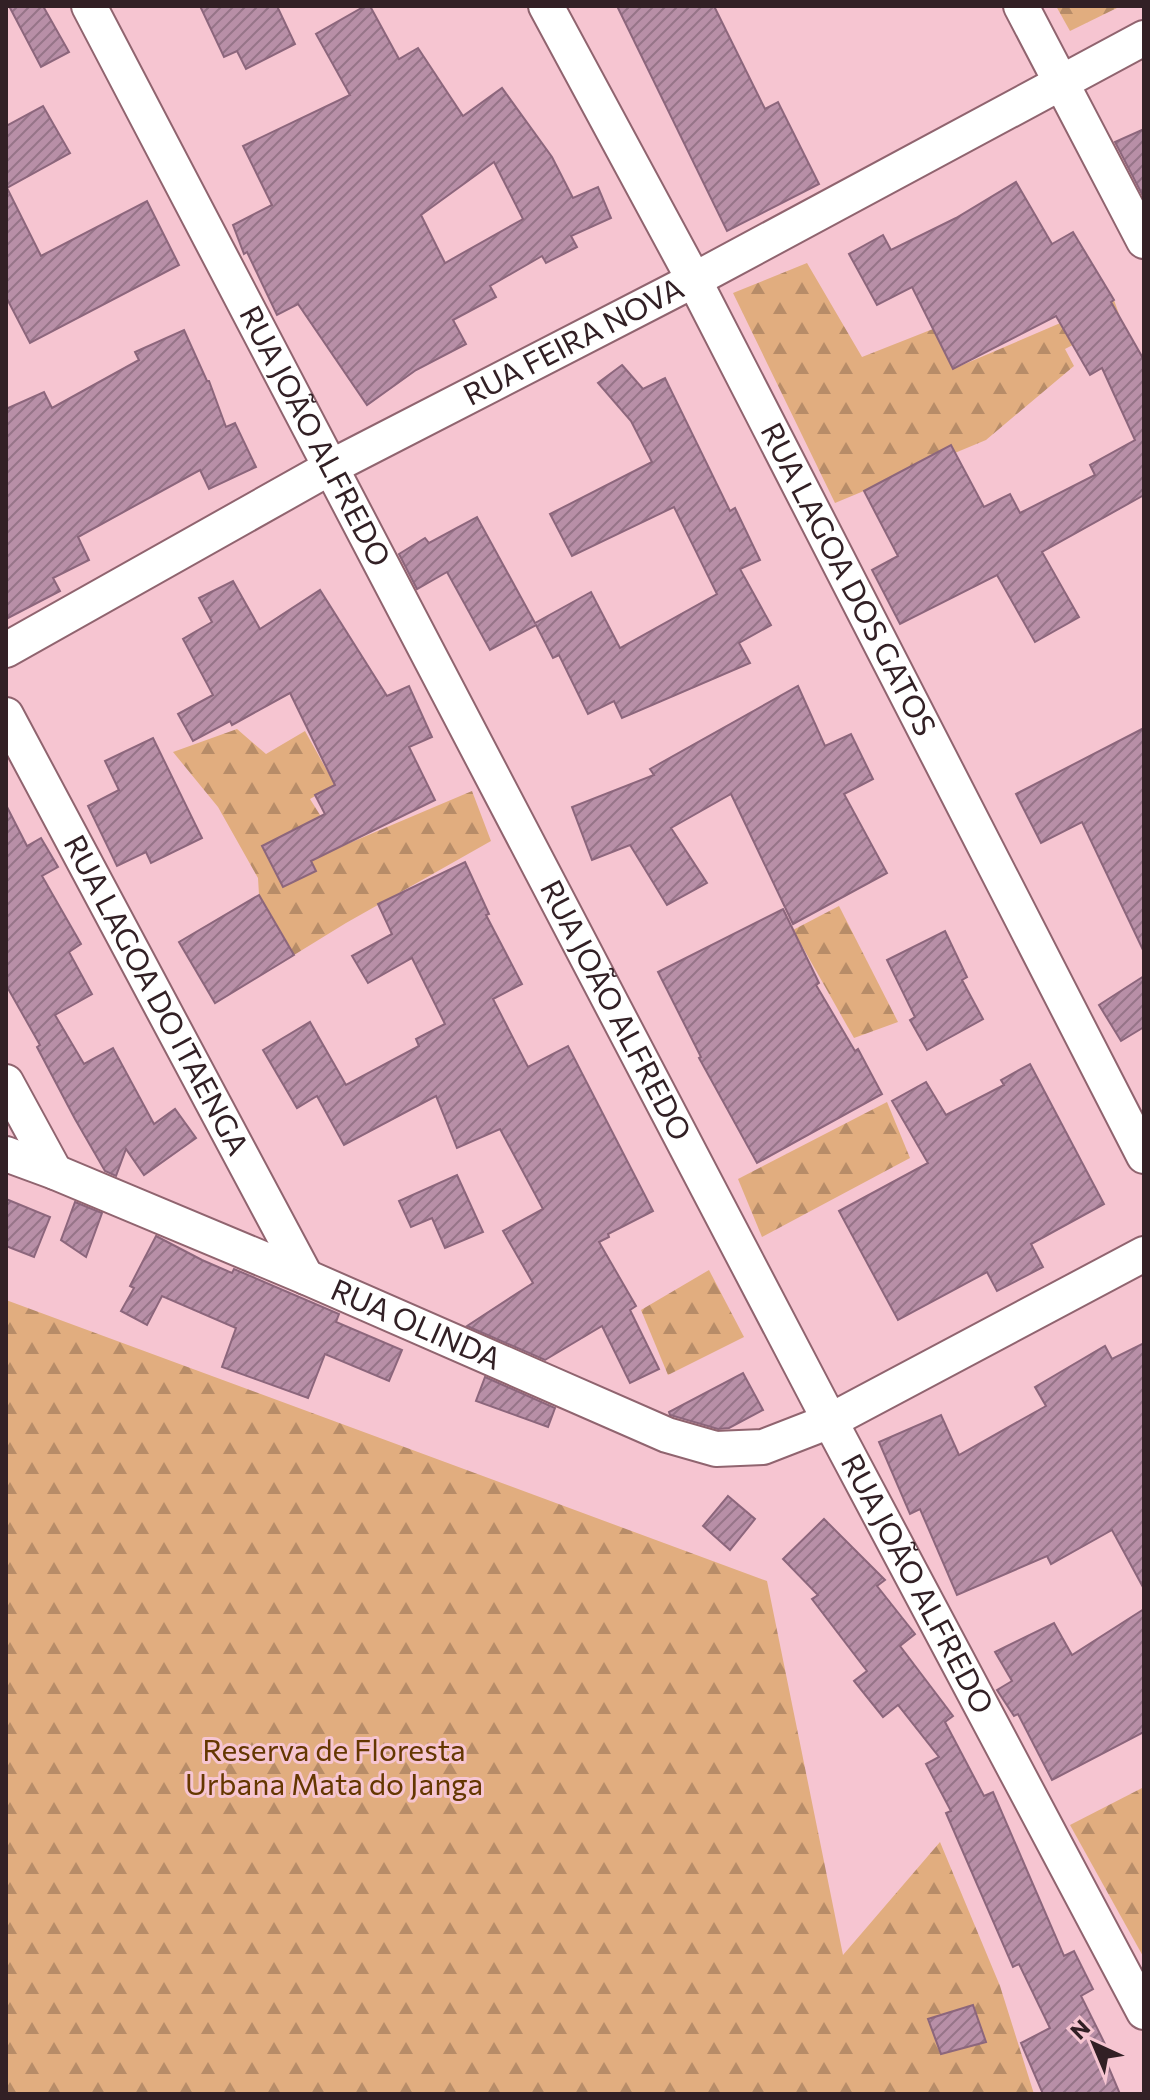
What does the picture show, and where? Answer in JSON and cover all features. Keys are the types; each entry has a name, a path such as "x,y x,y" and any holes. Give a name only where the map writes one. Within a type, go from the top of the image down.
{"street":[{"name":"RUA JOÃO ALFREDO","path":"89,6 830,1421 1144,2012"},
{"name":"RUA LAGOA DOS GATOS","path":"546,6 694,280 1144,1156"},
{"path":"1021,6 1144,241"},
{"name":"RUA FEIRA NOVA","path":"6,650 331,467 694,280 1144,38"},
{"name":"RUA LAGOA DO ITAENGA","path":"6,715 306,1277"},
{"path":"6,1082 55,1172"},
{"name":"RUA OLINDA","path":"6,1154 306,1277 667,1435 716,1449 763,1447 830,1421 1144,1254"}],"green space":[{"path":"1056,6 1121,6 1070,31"},
{"path":"807,263 862,357 933,329 953,369 1114,300 1121,320 1065,349 1074,366 986,440 835,503 733,293"},
{"path":"237,729 266,754 305,731 335,785 310,799 340,847 472,791 491,841 294,955 259,895 258,878 218,807 173,752"},
{"path":"839,906 898,1022 854,1038 793,930"},
{"path":"887,1102 910,1158 762,1237 738,1179"},
{"path":"709,1270 744,1337 668,1375 641,1310"},
{"name":"Reserva de Floresta Urbana Mata do Janga","path":"6,1300 767,1581 843,1955 940,1842 1000,1986 1034,2094 6,2094"},
{"path":"1144,1787 1144,1958 1070,1825"}],"building":[{"path":"9,6 43,6 69,52 41,67"},
{"path":"200,6 277,6 295,44 246,69 237,51 224,57"},
{"path":"370,6 399,59 418,48 463,116 502,88 552,157 573,198 598,187 611,218 571,236 577,247 546,263 542,256 490,286 496,297 453,320 466,344 416,370 367,405 298,304 277,315 247,252 244,254 233,225 272,205 243,146 350,95 316,34","holes":["494,162 523,219 445,263 421,215"]},
{"path":"617,6 714,6 765,109 778,102 819,184 727,231"},
{"path":"43,106 70,153 7,188 41,256 147,201 179,265 30,343 6,297 6,126"},
{"path":"1144,129 1144,198 1115,142"},
{"path":"1016,182 1052,244 1073,232 1114,300 1111,302 1144,360 1144,495 1042,552 1079,617 1035,642 997,575 900,624 872,570 898,556 864,491 951,445 984,507 1010,494 1020,513 1095,475 1090,465 1135,440 1102,368 1090,375 1056,316 953,369 912,287 877,305 849,254 883,235 891,250 956,218"},
{"path":"184,330 209,381 226,427 235,423 256,467 209,489 200,470 78,537 89,560 53,578 60,591 6,619 6,409 44,392 52,408 139,360 135,352"},
{"path":"622,365 643,389 665,378 730,511 735,508 760,560 740,569 771,625 739,643 750,663 622,718 614,701 588,714 559,655 553,658 536,625 490,650 447,572 417,589 399,554 425,538 429,543 477,517 535,623 591,592 620,648 717,594 674,507 572,556 550,514 652,462 631,421 598,383"},
{"path":"233,581 260,629 320,590 387,696 409,686 432,737 409,747 435,800 311,861 316,871 283,887 262,846 325,814 315,795 335,785 290,693 232,725 230,721 193,741 178,714 213,695 183,639 212,622 199,598"},
{"path":"798,686 825,746 851,734 873,779 844,794 887,873 793,924 731,794 671,828 707,883 667,905 630,845 592,860 572,807 654,775 650,769"},
{"path":"1144,728 1144,952 1082,822 1041,843 1016,794"},
{"path":"153,738 202,838 151,863 146,852 117,866 88,806 119,790 105,761"},
{"path":"6,805 27,846 41,838 58,867 42,876 81,944 69,952 92,994 55,1015 84,1064 113,1048 154,1124 175,1109 196,1138 144,1175 126,1149 116,1176 105,1171 6,985"},
{"path":"465,862 489,914 486,915 522,984 493,999 528,1067 568,1046 653,1211 608,1234 609,1237 599,1242 636,1306 630,1310 659,1369 630,1383 602,1326 545,1360 467,1326 533,1283 503,1231 543,1209 500,1129 457,1148 436,1096 344,1145 317,1096 297,1108 263,1050 310,1022 346,1085 419,1046 416,1039 445,1024 412,958 368,983 352,956 392,934 378,904"},
{"path":"259,895 294,955 215,1003 179,942"},
{"path":"783,909 819,983 816,985 855,1051 858,1049 882,1094 757,1163 699,1058 658,972"},
{"path":"945,931 967,977 962,980 983,1019 927,1050 910,1020 915,1017 887,960"},
{"path":"1144,976 1144,1027 1121,1041 1099,1005"},
{"path":"1030,1064 1104,1204 1031,1244 1043,1267 997,1291 987,1272 898,1320 839,1211 928,1163 892,1101 926,1082 946,1115 1004,1085 1001,1080"},
{"path":"457,1175 483,1232 445,1248 432,1218 411,1227 399,1201"},
{"path":"6,1199 50,1217 34,1257 6,1246"},
{"path":"75,1202 102,1213 86,1257 61,1240"},
{"path":"156,1236 232,1273 234,1269 339,1314 336,1322 402,1350 389,1381 325,1354 308,1398 222,1367 236,1328 162,1296 147,1325 121,1311 134,1288 130,1286"},
{"path":"1144,1343 1144,1589 1112,1530 1051,1564 1047,1556 957,1595 920,1509 910,1514 879,1442 941,1415 959,1455 1046,1406 1035,1387 1105,1346 1112,1359"},
{"path":"743,1373 763,1410 729,1428 718,1429 670,1415 669,1412"},
{"path":"485,1377 555,1408 548,1427 476,1401"},
{"path":"728,1496 755,1519 730,1550 703,1526"},
{"path":"824,1519 885,1580 877,1586 915,1634 900,1646 953,1716 945,1722 984,1796 993,1792 1064,1956 1074,1951 1093,1989 1081,1996 1105,2044 1100,2047 1120,2094 1043,2094 1021,2043 1050,2028 1019,1964 1013,1967 946,1813 951,1811 926,1764 939,1757 898,1705 883,1717 854,1681 867,1671 812,1599 818,1595 783,1559"},
{"path":"1144,1609 1144,1732 1052,1780 1018,1714 1014,1716 997,1690 1012,1681 995,1652 1054,1623 1072,1655"},
{"path":"973,2005 986,2042 941,2054 928,2019"}]}
